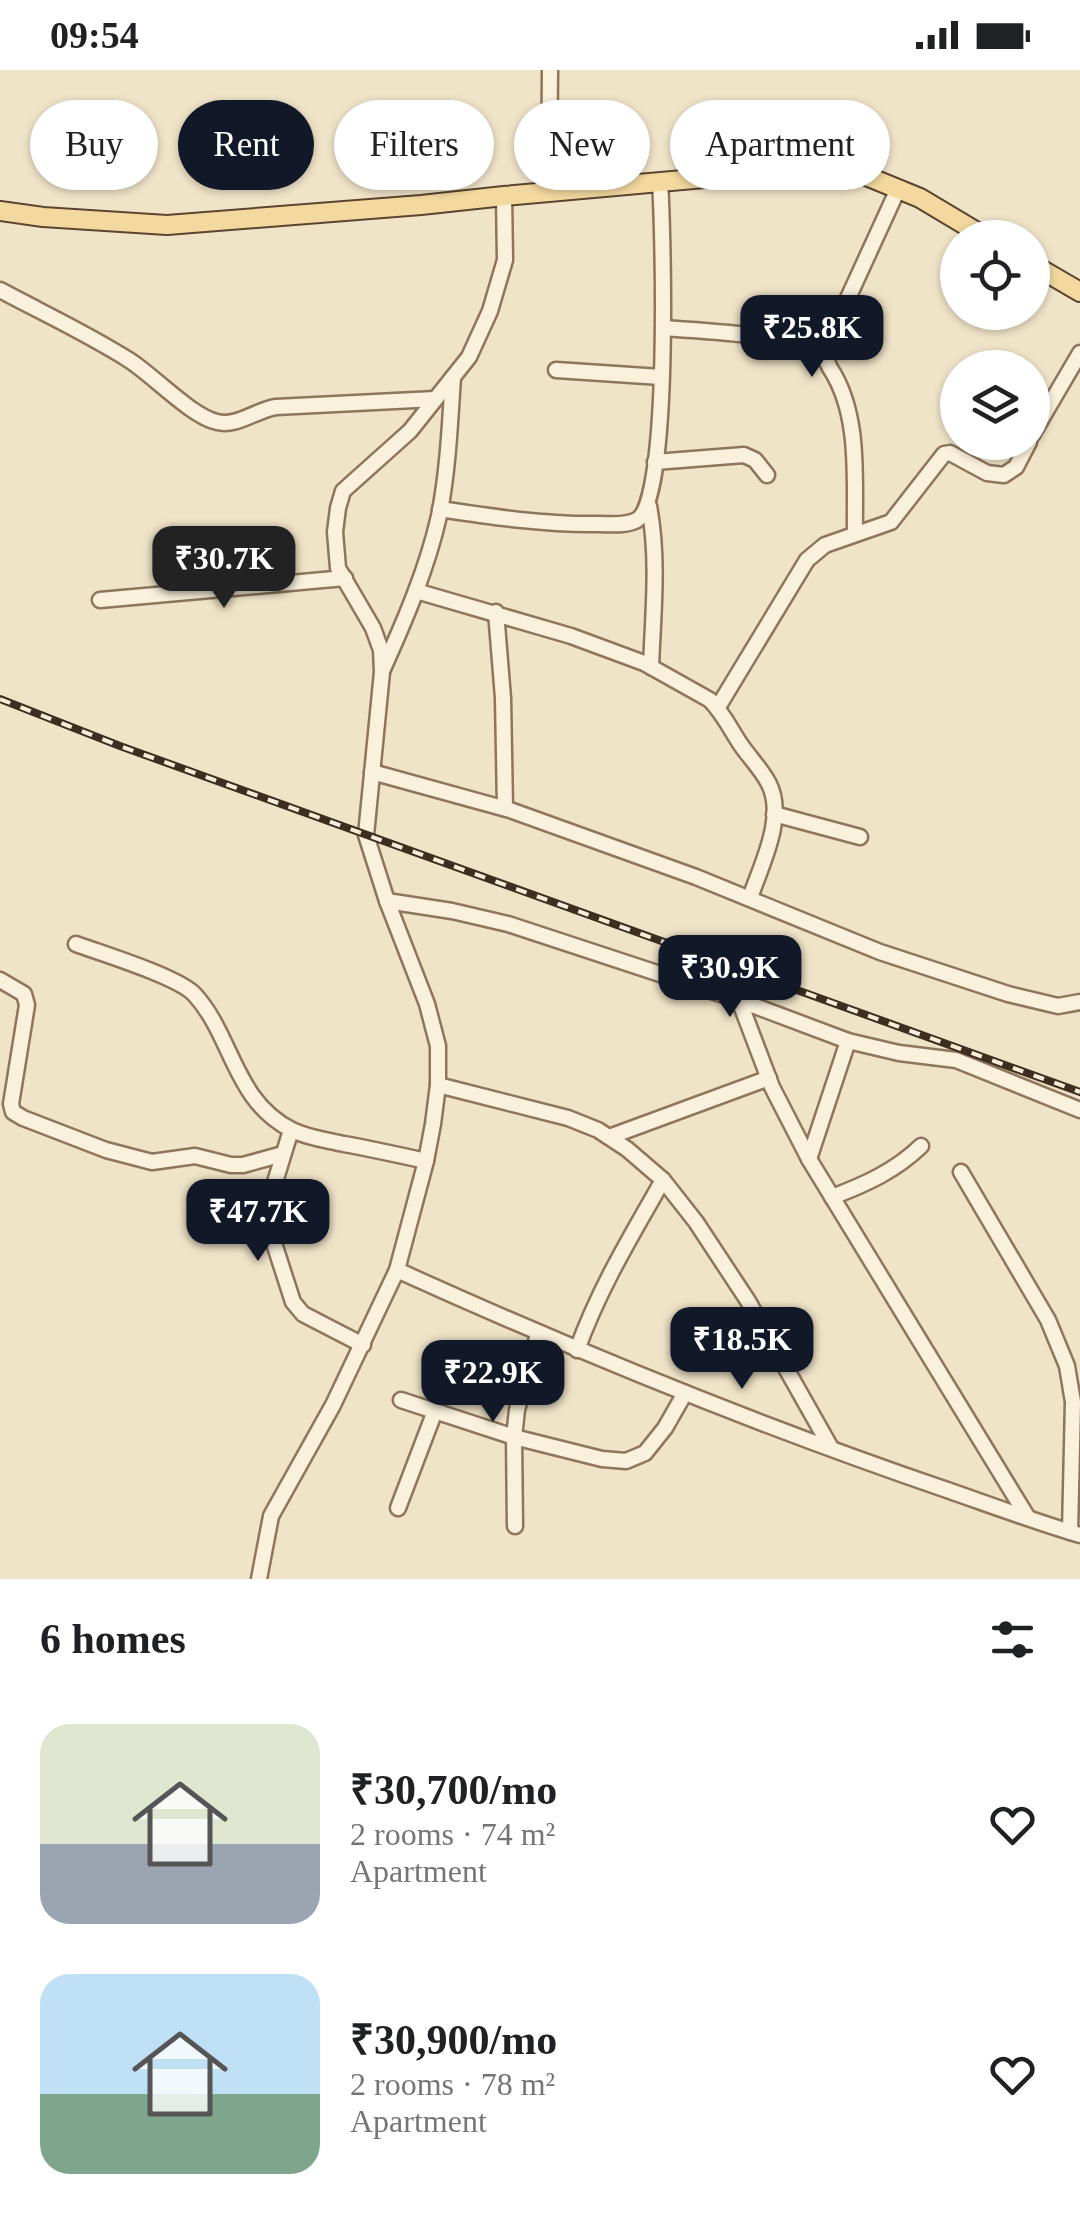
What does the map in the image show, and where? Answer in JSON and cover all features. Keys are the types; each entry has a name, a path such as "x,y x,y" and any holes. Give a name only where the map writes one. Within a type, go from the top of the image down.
{"main road":[{"path":"0,211 167,226 784,171 859,173 920,198 957,220"},
{"path":"1050,274 1080,292"}],"street":[{"path":"548,192 550,70"},
{"path":"651,667 654,551 648,506 656,462 663,328 660,182"},
{"path":"822,355 898,189"},
{"path":"259,1579 271,1516 333,1405 398,1270 426,1161 438,1085 438,1046 427,1004 366,835 381,650 373,628 338,568 335,532 344,491 410,430 469,356 490,311 505,260 504,196"},
{"path":"0,290 126,358 214,422 236,421 276,407 434,399"},
{"path":"663,328 750,335 799,345 822,355 846,397 855,534"},
{"path":"1050,404 1080,353"},
{"path":"556,370 661,377"},
{"path":"382,672 416,591 440,510 454,376"},
{"path":"656,462 744,456 756,460 767,475"},
{"path":"718,707 807,560 825,545 891,522 940,459"},
{"path":"963,460 987,473 1004,475 1019,460"},
{"path":"440,510 531,522 608,524 634,522 648,506"},
{"path":"100,600 344,578"},
{"path":"416,591 572,636 651,667 718,707 774,798 769,841 750,898"},
{"path":"496,612 503,698 505,808"},
{"path":"372,772 505,808 750,898 880,952 1008,994 1058,1006 1080,1002"},
{"path":"774,814 860,837"},
{"path":"387,900 508,924 739,1000 848,1041 876,1049 956,1060 1080,1110"},
{"path":"76,944 192,992 206,1010 243,1083 264,1109 291,1130 426,1161"},
{"path":"0,980 24,994 27,1004 10,1104 13,1112 106,1150 152,1162 195,1156 243,1165 283,1154"},
{"path":"739,1000 769,1078 809,1159 1028,1518"},
{"path":"809,1159 848,1041"},
{"path":"609,1138 769,1078"},
{"path":"438,1085 568,1118 598,1130 664,1180 748,1301 831,1449"},
{"path":"291,1130 267,1208 271,1234 293,1302 303,1314 363,1345"},
{"path":"832,1197 879,1178 922,1146"},
{"path":"398,1270 538,1334 686,1393 831,1449 1075,1534 1072,1402 1067,1366 1048,1320 961,1172"},
{"path":"577,1350 590,1312 615,1262 664,1180"},
{"path":"514,1526 514,1437 522,1386 538,1334"},
{"path":"400,1400 514,1437 602,1459 626,1461 645,1453 686,1393"},
{"path":"398,1508 435,1411"}],"railway":[{"path":"0,699 120,746 1080,1092"}]}
